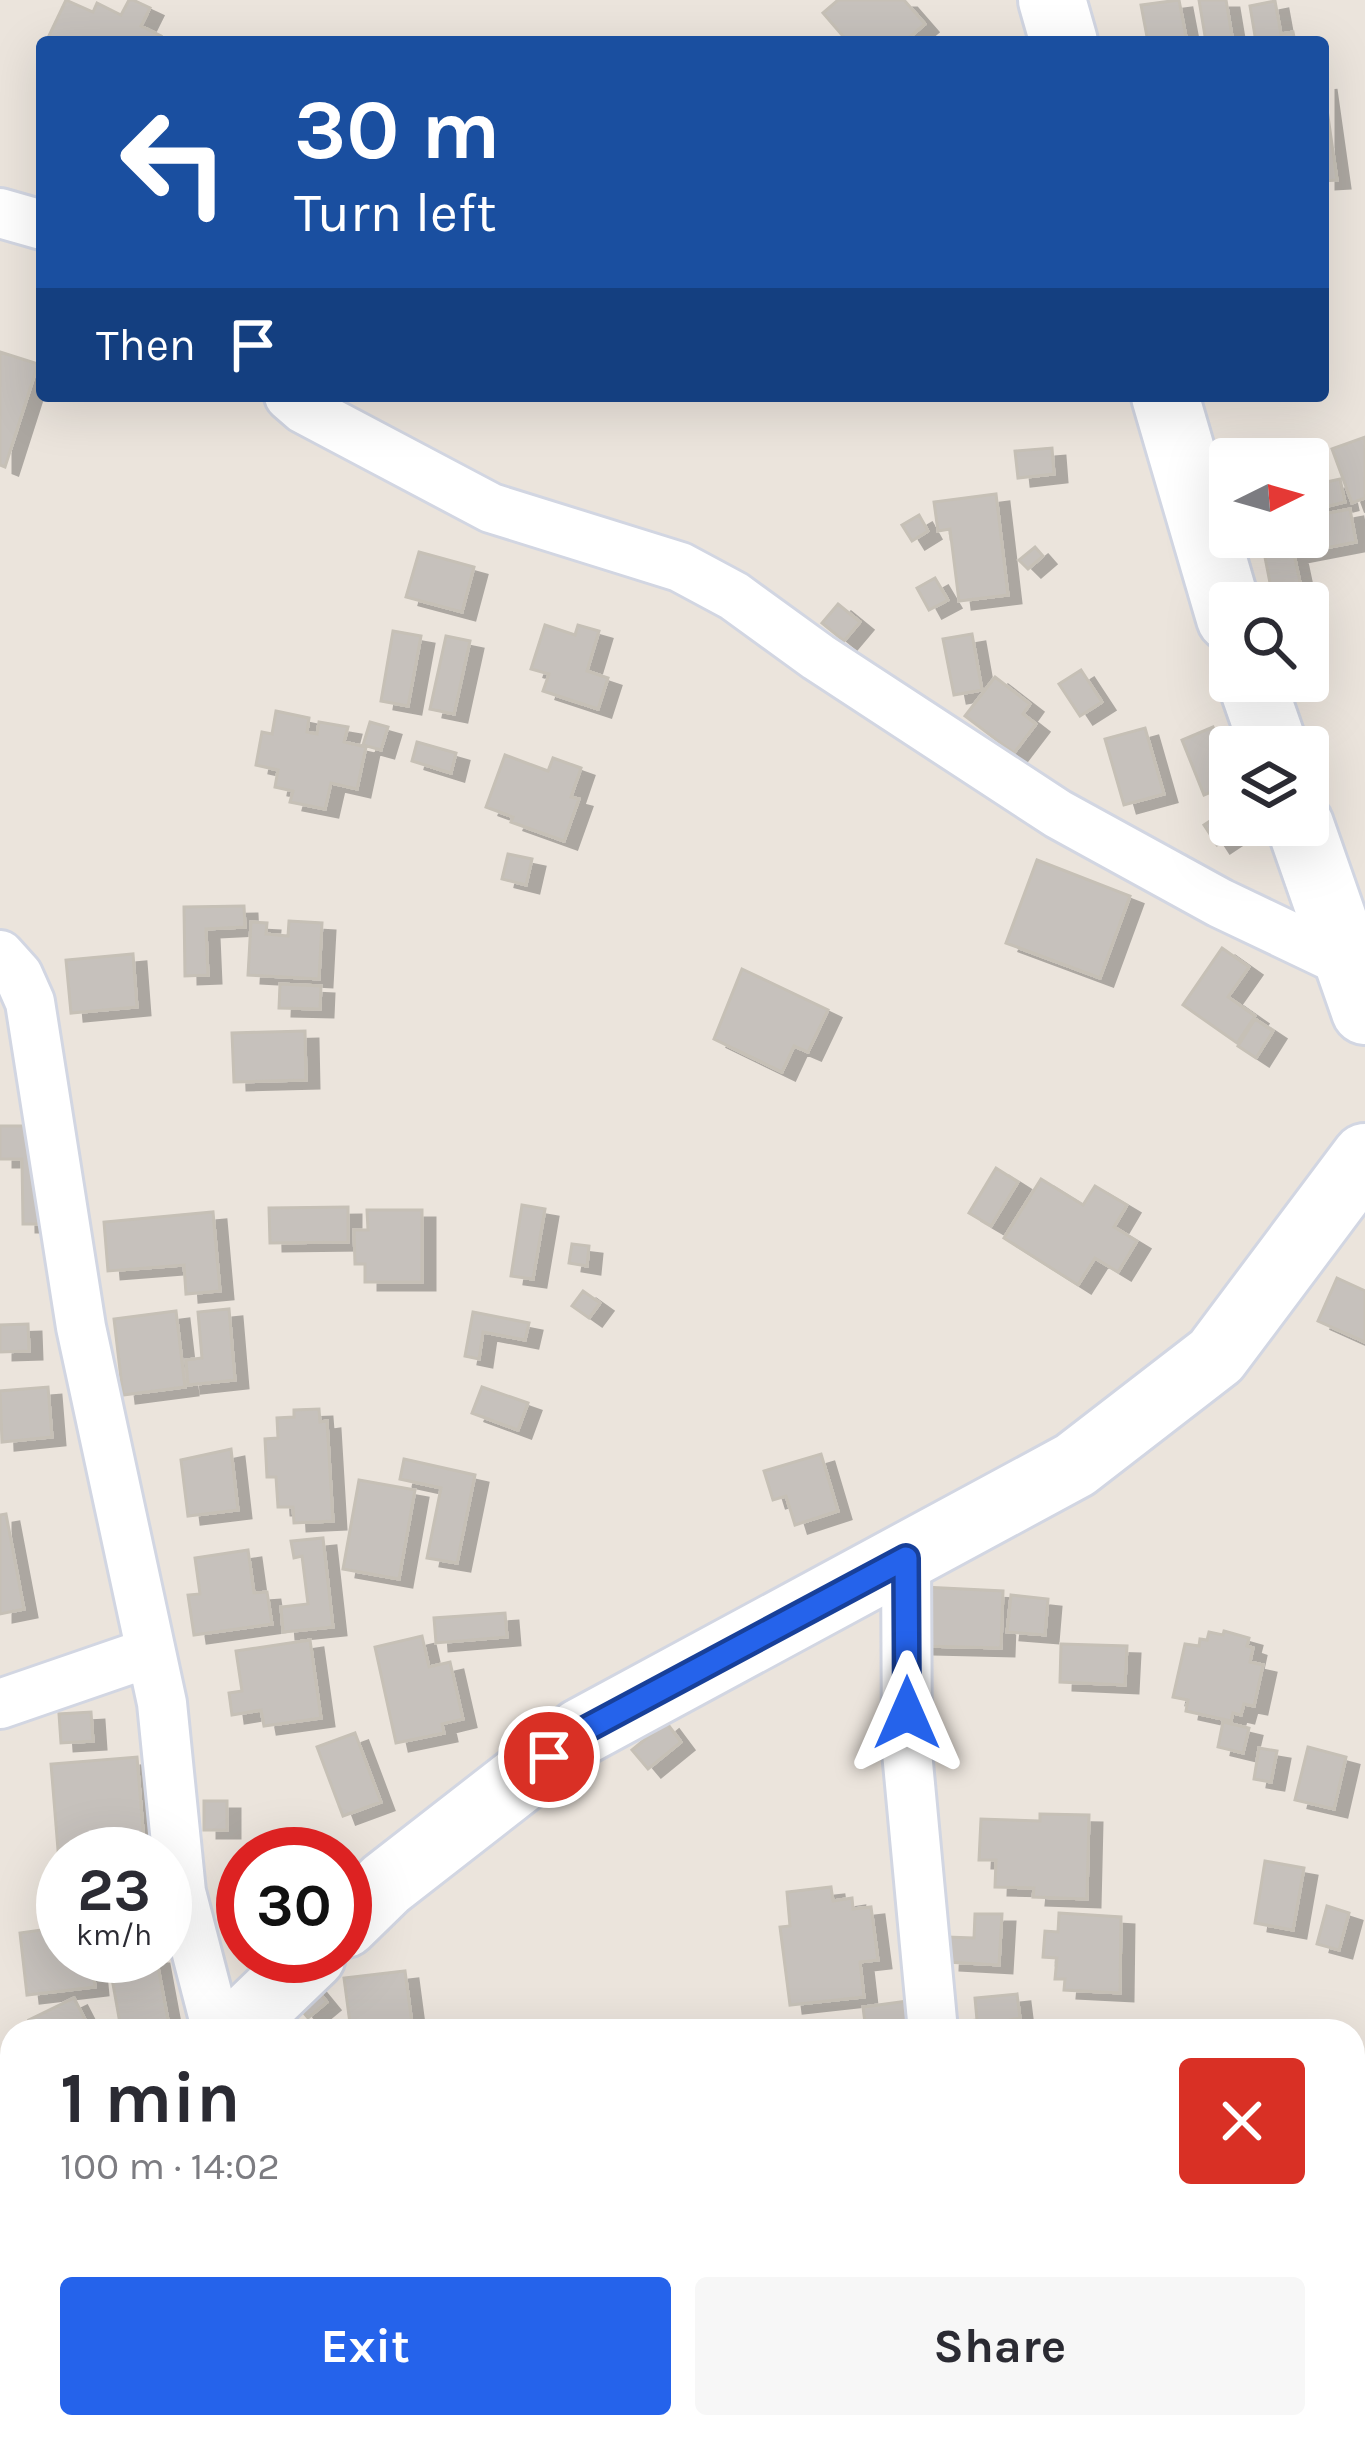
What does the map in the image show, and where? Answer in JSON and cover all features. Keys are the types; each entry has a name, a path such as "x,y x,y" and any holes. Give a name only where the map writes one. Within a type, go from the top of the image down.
{"street":[{"path":"1052,0 1062,36"},
{"path":"0,213 36,223"},
{"path":"296,402 491,508 680,567 734,596 818,657 1058,814 1220,903 1360,995"},
{"path":"1167,402 1219,582"},
{"path":"1307,846 1360,995"},
{"path":"0,955 18,975 30,1002 81,1327 162,1703 182,1892 214,2019"},
{"path":"372,1898 581,1732 1075,1465 1216,1356 1365,1157"},
{"path":"906,1558 907,1752 932,2019"},
{"path":"0,1704 151,1652"},
{"path":"246,2019 284,1983"}],"building":[{"path":"66,0 93,12 97,3 121,15 133,0 150,8 141,26 161,36 49,36"},
{"path":"838,0 904,0 925,24 911,36 843,36 823,13"},
{"path":"1179,0 1186,36 1147,36 1141,5"},
{"path":"1199,0 1226,0 1232,36 1205,36"},
{"path":"1275,1 1281,34 1293,32 1294,36 1255,36 1250,6"},
{"path":"1329,123 1337,180 1329,181"},
{"path":"0,352 36,363 36,370 5,467 0,465"},
{"path":"1365,437 1365,498 1352,503 1332,449"},
{"path":"1052,448 1054,474 1018,478 1015,451"},
{"path":"1340,479 1345,502 1329,506 1329,481"},
{"path":"996,494 1008,595 959,601 950,529 938,531 934,502"},
{"path":"1350,509 1356,542 1329,547 1329,513"},
{"path":"919,515 928,531 912,541 902,525"},
{"path":"1035,547 1043,556 1028,569 1019,560"},
{"path":"419,552 474,567 462,612 406,597"},
{"path":"1265,558 1295,558 1300,582 1270,582"},
{"path":"935,578 948,600 929,610 917,588"},
{"path":"838,604 860,622 844,641 822,623"},
{"path":"545,625 575,635 578,625 599,631 587,671 608,678 598,709 543,691 549,674 531,669"},
{"path":"393,631 421,636 408,706 381,701"},
{"path":"972,634 982,690 954,695 943,639"},
{"path":"446,636 470,641 454,714 430,709"},
{"path":"1081,670 1102,702 1080,716 1059,684"},
{"path":"995,677 1030,704 1023,714 1036,724 1014,753 965,716"},
{"path":"276,711 309,718 307,732 317,734 319,722 348,727 344,742 366,747 357,789 331,783 325,809 290,802 293,791 275,787 278,770 256,765 262,732 272,734"},
{"path":"370,722 388,727 381,750 363,745"},
{"path":"1145,728 1164,794 1124,805 1105,739"},
{"path":"1209,729 1209,793 1204,795 1182,740"},
{"path":"417,742 456,753 451,773 412,761"},
{"path":"505,755 548,771 553,758 581,768 571,797 579,799 564,841 511,822 513,817 486,807"},
{"path":"508,854 532,859 526,885 502,879"},
{"path":"1037,860 1130,896 1100,978 1006,943"},
{"path":"244,906 245,927 206,929 208,975 185,976 184,907"},
{"path":"289,921 322,923 319,979 248,975 251,922 267,923 266,934 288,936"},
{"path":"1222,948 1249,967 1228,997 1255,1016 1237,1043 1183,1005"},
{"path":"133,954 137,1007 71,1013 66,960"},
{"path":"742,969 828,1010 808,1052 794,1046 782,1072 714,1039"},
{"path":"280,984 321,986 320,1009 279,1008"},
{"path":"1255,1019 1273,1031 1256,1058 1238,1046"},
{"path":"305,1031 306,1080 234,1082 232,1033"},
{"path":"0,1126 47,1126 47,1224 23,1224 22,1159 0,1159"},
{"path":"996,1168 1018,1182 991,1226 969,1213"},
{"path":"1041,1179 1083,1205 1095,1186 1127,1205 1114,1227 1137,1241 1118,1272 1095,1258 1078,1285 1004,1238"},
{"path":"522,1205 545,1209 533,1279 511,1276"},
{"path":"348,1207 348,1242 270,1243 269,1208"},
{"path":"367,1210 422,1210 422,1282 365,1282 365,1264 355,1264 354,1230 368,1230"},
{"path":"213,1212 220,1291 186,1294 184,1265 108,1271 104,1222"},
{"path":"572,1244 589,1246 587,1266 569,1263"},
{"path":"1337,1278 1365,1291 1365,1342 1318,1321"},
{"path":"583,1291 600,1303 589,1318 572,1306"},
{"path":"229,1309 235,1380 188,1385 186,1360 202,1358 198,1312"},
{"path":"176,1311 185,1387 123,1395 114,1319"},
{"path":"473,1312 529,1323 525,1340 483,1332 479,1359 465,1356"},
{"path":"28,1324 29,1351 0,1352 0,1325"},
{"path":"48,1387 52,1437 2,1442 0,1391"},
{"path":"482,1387 528,1403 518,1430 472,1413"},
{"path":"319,1409 320,1422 327,1421 333,1521 294,1523 293,1507 278,1507 276,1477 267,1477 265,1439 278,1438 277,1418 294,1417 294,1410"},
{"path":"231,1449 238,1510 188,1516 181,1460"},
{"path":"821,1454 838,1511 795,1525 786,1496 773,1500 764,1471"},
{"path":"404,1459 475,1475 457,1563 427,1558 441,1488 400,1479"},
{"path":"359,1480 415,1490 399,1579 343,1569"},
{"path":"6,1514 24,1609 0,1614 0,1515"},
{"path":"323,1538 333,1627 283,1632 281,1607 308,1604 302,1556 294,1558 291,1541"},
{"path":"248,1550 254,1593 267,1592 272,1624 194,1635 188,1595 200,1594 195,1558"},
{"path":"923,1587 1003,1591 1001,1648 921,1646"},
{"path":"1011,1595 1048,1599 1045,1635 1007,1632"},
{"path":"505,1613 507,1637 436,1643 434,1618"},
{"path":"1224,1631 1249,1638 1250,1662 1263,1665 1254,1706 1244,1704 1241,1715 1233,1713 1231,1721 1186,1711 1188,1700 1173,1697 1185,1644 1199,1646 1209,1632 1223,1635"},
{"path":"422,1636 429,1667 450,1662 463,1719 442,1724 444,1733 396,1743 375,1647"},
{"path":"310,1640 321,1718 264,1726 261,1710 232,1715 229,1693 242,1691 236,1651"},
{"path":"1061,1644 1127,1646 1125,1685 1060,1682"},
{"path":"91,1712 93,1741 61,1743 59,1714"},
{"path":"666,1722 681,1742 648,1769 632,1750"},
{"path":"1223,1722 1249,1728 1243,1753 1218,1747"},
{"path":"355,1733 381,1802 343,1816 317,1747"},
{"path":"1308,1747 1346,1757 1334,1809 1295,1800"},
{"path":"1259,1748 1277,1751 1271,1782 1254,1779"},
{"path":"137,1757 143,1827 56,1827 51,1764"},
{"path":"204,1801 227,1801 227,1827 204,1830"},
{"path":"1040,1814 1089,1815 1087,1899 1033,1897 1034,1888 995,1887 996,1860 979,1860 981,1819 1040,1821"},
{"path":"1265,1861 1304,1868 1293,1930 1255,1923"},
{"path":"831,1887 833,1901 852,1898 853,1909 871,1907 878,1960 860,1962 864,1997 790,2005 780,1927 790,1926 787,1892"},
{"path":"1327,1906 1349,1913 1339,1950 1317,1944"},
{"path":"1059,1913 1121,1917 1120,1993 1064,1990 1065,1979 1055,1979 1057,1958 1043,1957 1045,1931 1058,1932"},
{"path":"975,1914 1002,1914 999,1965 947,1962 948,1937 974,1938"},
{"path":"36,1931 36,1983 95,1983 95,1987 27,1995 20,1933"},
{"path":"405,1971 411,2019 349,2019 345,1983 372,1983 372,1975"},
{"path":"113,1983 161,1983 168,2019 119,2019"},
{"path":"313,1985 327,2002 308,2018 294,2001"},
{"path":"1017,1994 1020,2018 977,2019 975,1998"},
{"path":"74,1998 85,2019 31,2019"},
{"path":"908,2001 910,2019 864,2019 863,2007"}],"route":[{"path":"549,1757 581,1732 906,1558 907,1713"}]}
